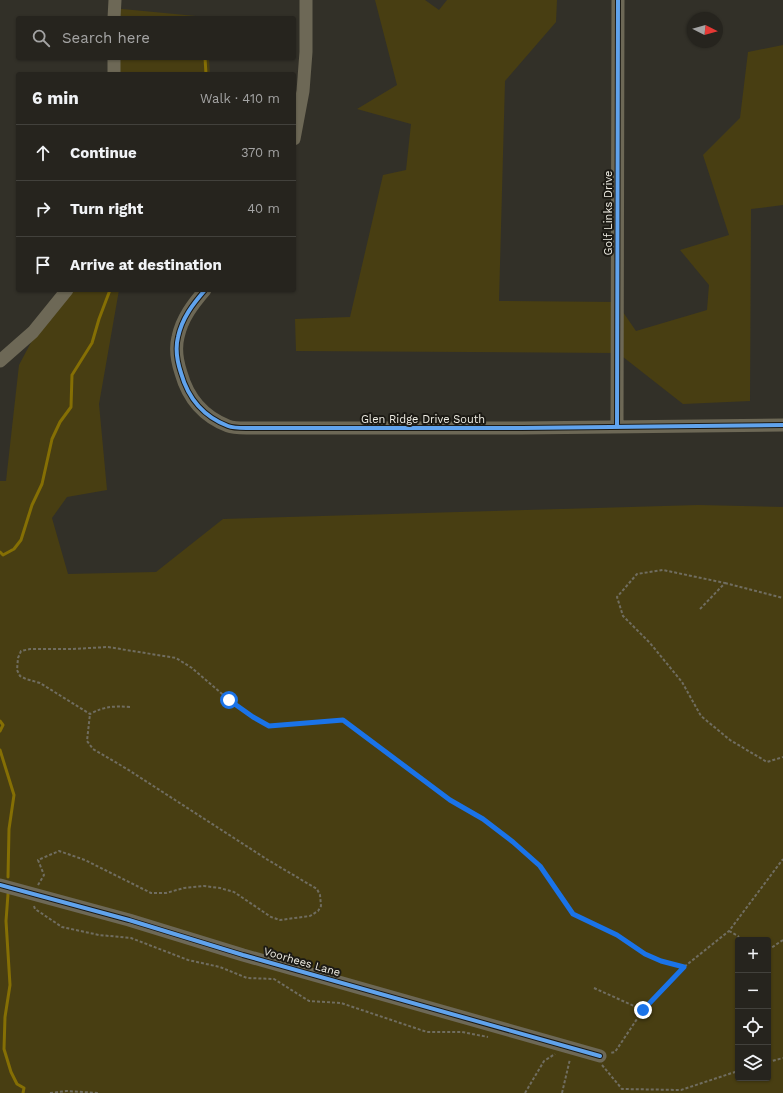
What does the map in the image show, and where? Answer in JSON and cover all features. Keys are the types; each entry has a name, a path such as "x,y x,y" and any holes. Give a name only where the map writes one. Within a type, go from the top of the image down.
{"street":[{"path":"114,16 115,0"},
{"path":"296,129 303,91 306,52 306,0"},
{"name":"Golf Links Drive","path":"617,427 618,0"},
{"path":"114,60 114,72"},
{"path":"0,361 32,332 65,292"},
{"name":"Glen Ridge Drive South","path":"203,292 190,308 182,324 176,352 178,366 187,391 197,405 214,419 229,426 246,428 522,428 783,425"},
{"name":"Voorhees Lane","path":"0,885 129,920 243,955 600,1056"}],"path":[{"path":"783,598 725,583 663,570 638,574 617,597 623,616 650,643 682,682 701,716 730,740 767,762 783,757"},
{"path":"700,609 725,583"},
{"path":"90,714 40,683 20,676 17,670 18,658 21,651 30,649 108,647 176,658 192,668 229,700 269,726 343,720 450,800 483,819 513,842 540,866 573,914 617,935 645,954 661,961 684,967"},
{"path":"90,714 101,709 114,706 130,707"},
{"path":"90,714 86,740 93,749 127,769 268,860 317,889 320,895 321,906 318,911 310,916 280,920 271,917 234,892 220,888 204,886 184,888 166,893 151,893 85,860 59,851 38,860 44,875 33,894 35,909 62,927 99,935 131,938 188,960 220,967 247,978 274,979 309,1001 341,1003 427,1032 462,1032 492,1038"},
{"path":"735,1072 681,1090 622,1089 602,1067 600,1056 615,1052 643,1010 684,967 729,931 783,859"},
{"path":"729,931 738,937"},
{"path":"771,948 783,940"},
{"path":"594,988 643,1010"},
{"path":"525,1093 544,1061 558,1052 550,1051"},
{"path":"771,1061 783,1058"},
{"path":"562,1093 570,1059"},
{"path":"50,1093 66,1091 99,1093"}],"shaded area":[{"path":"375,0 425,0 439,10 447,0 557,0 556,22 505,81 499,301 616,302 636,331 707,310 709,285 680,250 729,235 703,155 740,118 748,52 783,45 783,205 751,209 750,401 683,404 618,353 296,351 295,319 350,317 383,175 406,170 411,124 357,109 397,85"},
{"path":"112,8 196,16 112,16"},
{"path":"111,60 209,60 210,72 111,72"},
{"path":"58,292 119,292 99,404 107,490 67,497 52,518 68,574 156,572 223,519 698,505 783,507 783,1093 0,1093 0,481 6,481 19,365"}],"waterway":[{"path":"205,60 206,72"},
{"path":"0,552 3,555 14,549 21,540 32,505 42,484 52,439 60,422 71,407 72,375 92,343 109,292"},
{"path":"0,721 3,725 0,731"},
{"path":"0,750 14,795 9,829 8,877"},
{"path":"8,894 6,921 10,985 5,1017 4,1049 11,1072 17,1084 24,1088 23,1093"}],"cycle path":[{"path":"617,427 618,0"},
{"path":"203,292 192,306 182,324 177,342 178,360 184,382 197,405 211,417 232,427 522,428 783,425"},
{"path":"0,885 129,920 243,955 600,1056"}],"route":[{"path":"229,700 269,726 301,722 343,720 450,800 483,819 513,842 540,866 573,914 617,935 634,948 645,954 661,961 684,967 643,1010"}]}
